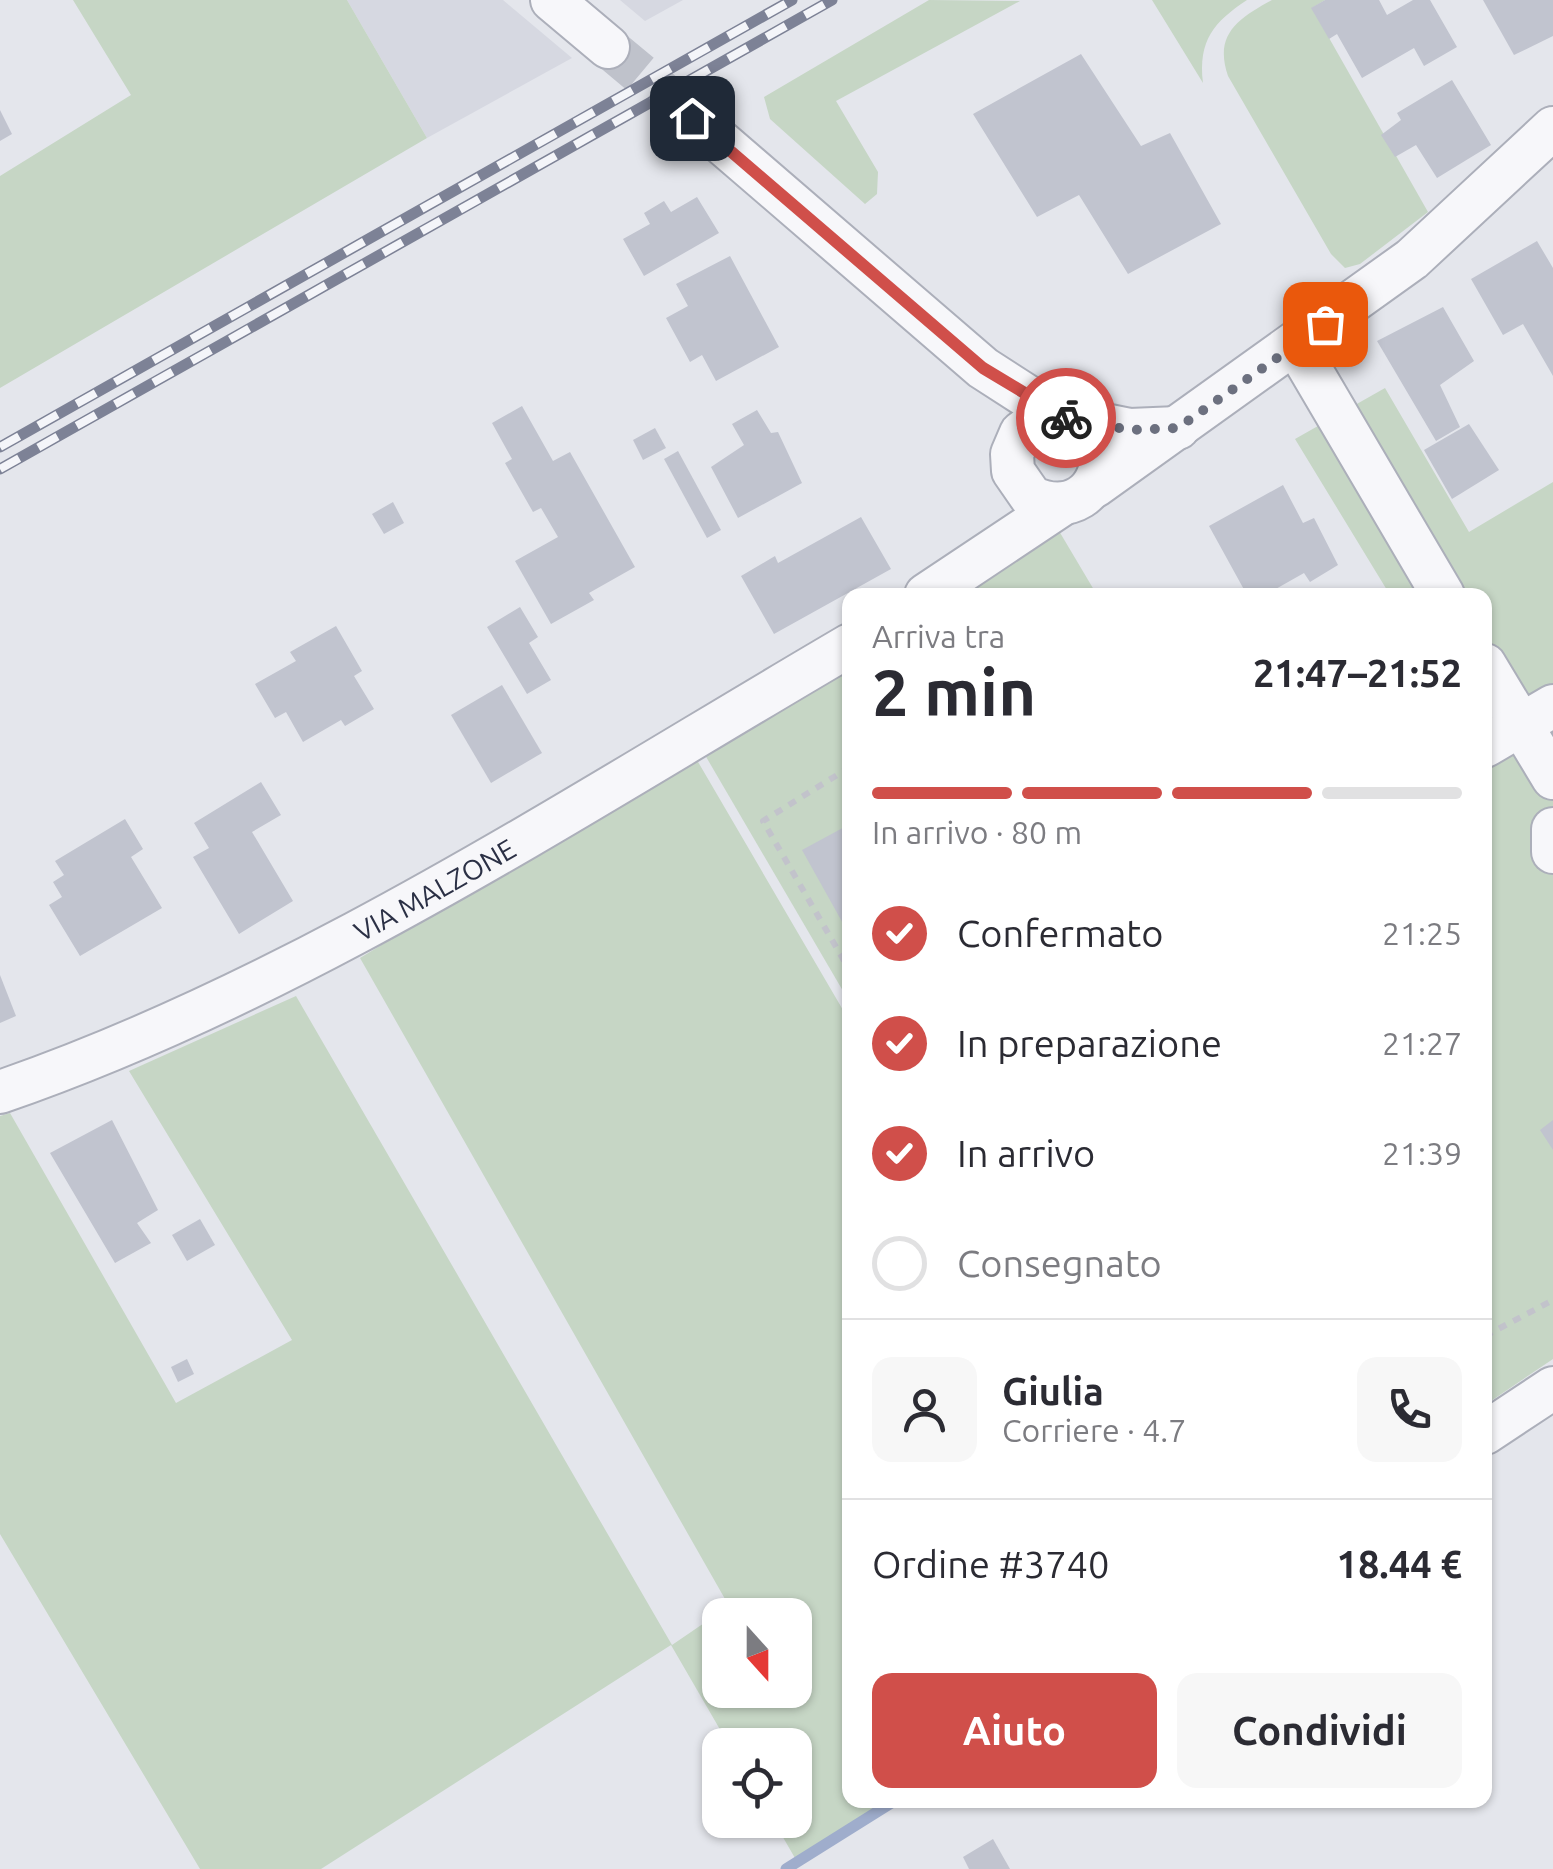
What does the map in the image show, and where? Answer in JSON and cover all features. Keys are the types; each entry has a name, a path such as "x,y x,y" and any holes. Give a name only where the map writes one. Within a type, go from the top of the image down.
{"street":[{"path":"552,0 608,46"},
{"path":"692,118 983,368 1070,419 1102,453 1078,495"},
{"path":"936,588 1178,428 1412,260 1553,128"},
{"path":"1296,345 1440,588"},
{"path":"983,368 1031,497 1078,495"},
{"path":"981,556 1009,503 1014,458 1030,424 1070,419 1178,428"},
{"name":"VIA MALZONE","path":"0,1092 66,1069 297,965 842,649"},
{"path":"1492,676 1553,778"},
{"path":"1553,829 1553,852"},
{"path":"1492,1428 1553,1388"}],"path":[{"path":"842,772 763,821 842,957"},
{"path":"1492,1332 1553,1300"}],"shaded area":[{"path":"347,0 503,0 572,58 427,138"},
{"path":"620,0 683,0 645,21"}],"green space":[{"path":"73,0 347,0 427,138 0,388 0,176 131,95"},
{"path":"929,0 1020,1 836,101 878,172 877,194 865,204 770,119 764,97"},
{"path":"1152,0 1247,0 1211,34 1203,55 1203,83"},
{"path":"1272,0 1325,0 1312,8 1428,212 1360,264 1345,268 1331,254 1228,76 1224,50 1232,30 1248,14"},
{"path":"1385,388 1469,532 1553,482 1553,1359 1492,1400 1492,588 1386,588 1295,439"},
{"path":"1059,531 1093,588 966,588"},
{"path":"842,667 842,989 705,755"},
{"path":"694,755 842,1008 842,1808 886,1808 799,1865 783,1838 812,1838 812,1728 719,1728 708,1708 812,1708 812,1598 724,1598 360,958"},
{"path":"296,996 672,1645 702,1624 702,1698 671,1645 321,1869 200,1869 0,1534 0,1116 10,1113 176,1403 292,1340 129,1071"}],"building":[{"path":"1325,0 1379,0 1387,15 1413,0 1430,0 1457,47 1424,66 1414,48 1362,78 1337,34 1329,39 1311,8"},
{"path":"1483,0 1553,0 1553,36 1514,55"},
{"path":"1081,54 1141,146 1170,133 1221,224 1128,274 1079,195 1037,217 973,114"},
{"path":"1452,80 1491,145 1437,178 1416,145 1395,157 1381,135 1401,120 1397,113"},
{"path":"0,110 12,134 0,141"},
{"path":"697,197 719,233 644,276 623,239 650,224 644,213 664,201 671,212"},
{"path":"1537,241 1553,268 1553,376 1523,324 1503,335 1471,279"},
{"path":"730,256 779,347 716,381 702,355 690,362 666,318 688,306 676,284"},
{"path":"1443,307 1474,361 1440,385 1460,427 1436,441 1377,341"},
{"path":"522,406 553,461 570,452 635,567 589,593 594,600 551,624 515,561 558,537 541,508 533,512 505,463 512,459 492,423"},
{"path":"757,410 771,433 778,432 802,483 738,518 711,467 744,445 732,424"},
{"path":"1469,424 1499,470 1452,499 1424,450"},
{"path":"655,428 666,448 643,460 633,440"},
{"path":"678,451 721,530 707,538 664,459"},
{"path":"1283,485 1303,523 1314,518 1338,565 1310,582 1304,573 1277,588 1243,588 1209,526"},
{"path":"393,502 404,523 384,534 372,514"},
{"path":"861,517 891,569 857,588 842,588 842,596 774,634 741,576 775,556 778,563"},
{"path":"520,607 538,637 529,643 551,680 527,694 487,627"},
{"path":"336,626 362,671 354,676 374,709 345,726 341,720 303,742 286,712 275,718 255,684 296,661 290,652"},
{"path":"502,685 542,753 491,783 451,715"},
{"path":"261,782 281,815 252,832 293,901 239,934 193,857 209,848 194,823"},
{"path":"125,819 143,849 131,857 162,908 80,956 49,905 62,897 53,882 64,875 55,861"},
{"path":"842,828 842,922 802,850"},
{"path":"0,975 16,1016 0,1023"},
{"path":"112,1120 158,1210 137,1223 151,1243 115,1263 50,1153"},
{"path":"1553,1120 1553,1150 1540,1130"},
{"path":"200,1219 215,1245 187,1261 172,1235"},
{"path":"187,1359 194,1374 178,1382 171,1367"},
{"path":"993,1839 1010,1869 969,1869 963,1857"}],"waterway":[{"path":"786,1869 883,1808"}],"tunnel":[{"path":"608,47 693,118"}],"railway":[{"path":"0,447 792,0"},
{"path":"0,469 832,0"}],"way so far":[{"path":"1066,418 1130,430 1178,428 1325,324"}],"route":[{"path":"692,118 983,368 1066,418"}]}
